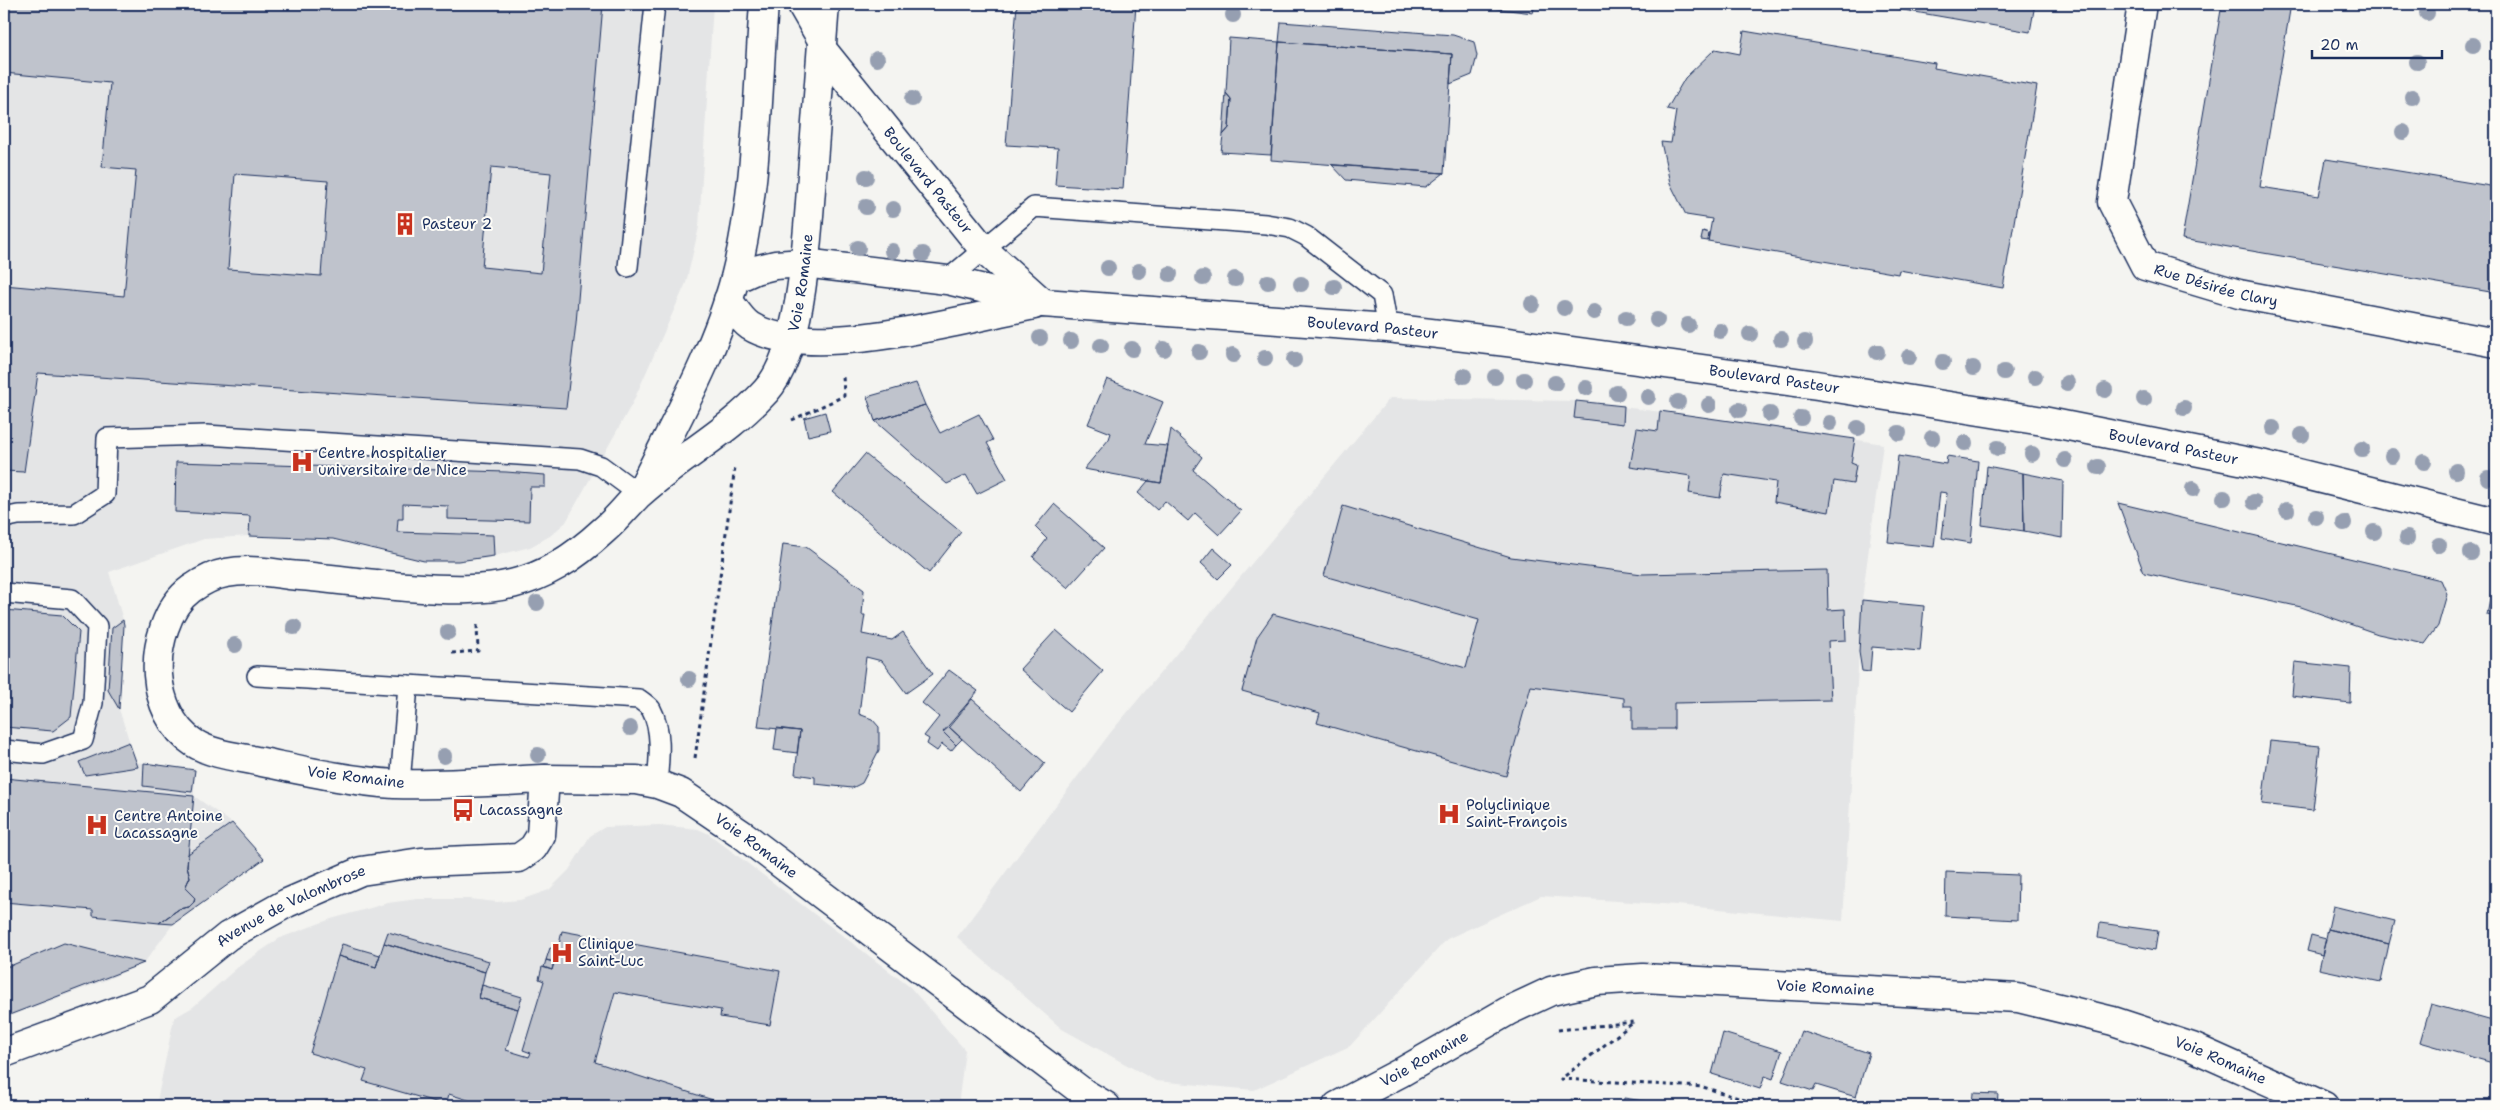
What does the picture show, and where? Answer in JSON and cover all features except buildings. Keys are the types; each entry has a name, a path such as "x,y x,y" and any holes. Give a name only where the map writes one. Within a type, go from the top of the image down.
{"street":[{"name":"Voie Romaine","path":"639,494 702,366 731,290 743,243 750,189 764,4"},
{"name":"Voie Romaine","path":"825,4 804,263 790,340 778,375 766,391 712,440 639,494 584,548 556,568 515,585 477,590 433,589 254,571 217,575 192,588 182,596 167,623 158,660 158,676 169,716 185,736 196,744 216,752 345,778 400,784 611,778 656,784 681,793 744,835 1084,1093 1106,1106"},
{"name":"Rue Désirée Clary","path":"2142,4 2112,202 2145,266 2238,294 2496,343"},
{"name":"Boulevard Pasteur","path":"822,49 984,250 1043,303"},
{"name":"Boulevard Pasteur","path":"1043,303 891,334 842,340 790,340 768,334 749,325 731,290 755,270 775,265 804,263 947,280 1043,303 1388,328 1507,342 1816,384 2043,421 2265,465 2496,522"},
{"name":"Avenue de Valombrose","path":"4,1053 150,999 228,936 288,903 361,870 422,862 519,858 533,848 541,835 545,779"},
{"name":"Voie Romaine","path":"1337,1106 1400,1074 1508,1011 1551,990 1596,981 1643,978 2018,998 2113,1022 2192,1047 2324,1106"}],"lane":[{"path":"628,267 655,4"},
{"path":"798,4 822,49"},
{"path":"947,280 1034,207 1274,225 1290,228 1306,236 1382,295 1388,328"},
{"path":"4,518 18,515 74,514 105,494 107,438 206,435 580,459 600,466 639,494"},
{"path":"4,593 72,599 97,626 93,703 83,740 43,754 4,750"},
{"path":"257,676 639,699 651,709 657,728 660,751 656,784"},
{"path":"400,784 408,685"}],"path":[{"path":"695,763 733,482"},
{"path":"442,653 478,651 477,621"},
{"path":"1549,1031 1634,1022 1561,1080 1703,1087 1764,1106"}],"shaded area":[{"name":"Centre hospitalier universitaire de Nice","path":"4,4 713,4 699,227 686,283 633,402 566,522 550,536 530,547 483,559 424,561 333,539 249,536 204,539 109,572 123,620 119,709 136,762 195,770 194,796 232,823 264,859 173,924 144,963 106,980 4,1018"},
{"name":"Polyclinique Saint-François","path":"1390,398 1576,401 1770,426 1883,444 1862,600 1843,921 1677,905 1541,896 1447,939 1350,1046 1254,1090 1156,1081 1062,1029 957,937 1111,732"},
{"name":"Clinique Saint-Luc","path":"659,825 698,829 709,834 910,987 965,1050 958,1106 156,1106 174,1018 193,1007 238,967 280,938 331,919 388,903 417,899 469,899 497,902 520,900 549,890 569,870 590,836 605,827"}],"place":[{"name":"Pasteur 2","path":"405,224"},
{"name":"Centre hospitalier universitaire de Nice","path":"302,462"},
{"name":"Lacassagne","path":"463,810"},
{"name":"Polyclinique Saint-François","path":"1449,814"},
{"name":"Centre Antoine Lacassagne","path":"97,825"},
{"name":"Clinique Saint-Luc","path":"562,953"}]}
